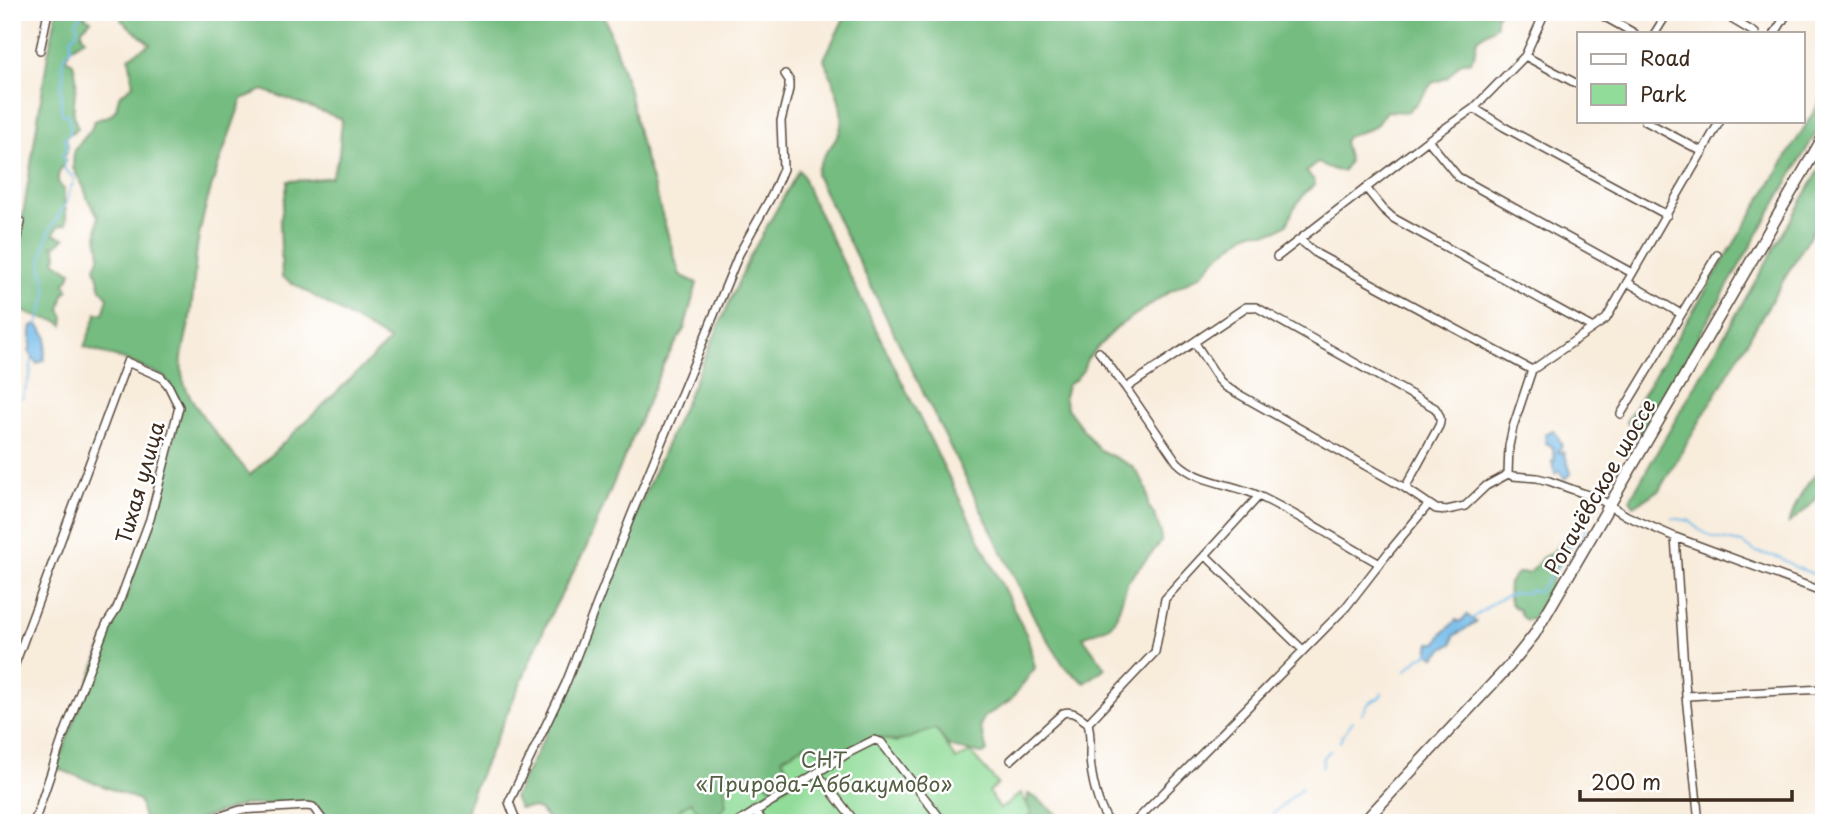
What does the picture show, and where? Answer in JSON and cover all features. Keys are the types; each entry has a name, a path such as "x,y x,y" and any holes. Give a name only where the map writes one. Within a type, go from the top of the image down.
{"main road":[{"name":"Рогачёвское шоссе","path":"1363,823 1525,647 1544,621 1824,136"}],"street":[{"path":"40,50 48,12"},
{"path":"1277,257 1428,140 1474,108 1525,56 1545,12"},
{"path":"1596,12 1632,32"},
{"path":"1656,32 1668,12"},
{"path":"1720,12 1753,32"},
{"path":"1776,32 1788,12"},
{"path":"1525,56 1577,84"},
{"path":"517,823 509,802 566,683 739,254 772,195 783,169 781,121 789,89 789,80 785,74"},
{"path":"1474,108 1667,215"},
{"path":"1647,122 1703,152"},
{"path":"1508,474 1508,446 1532,370 1606,319 1719,122"},
{"path":"1428,140 1458,177 1632,273"},
{"path":"1366,188 1393,218 1593,328"},
{"path":"12,269 21,222"},
{"path":"1300,240 1317,254 1532,370"},
{"path":"1621,414 1717,255"},
{"path":"1627,282 1681,314"},
{"path":"1126,388 1246,307 1256,307 1435,408 1441,421 1405,488"},
{"path":"1195,343 1226,387 1405,488 1436,509 1447,510 1465,506 1486,486 1508,474 1537,478 1599,499 1627,516 1675,537 1824,592"},
{"path":"1099,352 1185,471 1259,496 1380,564"},
{"name":"Тихая улица","path":"12,672 127,362 161,377 179,407 150,519 117,608 107,625 73,712 34,823"},
{"path":"1088,723 1155,652 1165,599 1259,496"},
{"path":"1133,823 1346,607 1428,505"},
{"path":"1675,537 1686,696 1699,823"},
{"path":"1205,555 1303,650"},
{"path":"1686,696 1824,689"},
{"path":"1011,760 1063,713 1073,713 1088,723 1091,767 1102,811 1110,823"},
{"path":"737,823 864,743 874,740 881,742 892,755 944,823"},
{"path":"817,772 856,823"},
{"path":"200,823 240,810 307,806 313,807 325,823"},
{"path":"755,811 764,823"}],"green space":[{"path":"57,12 87,12 84,16 91,20 82,29 85,39 71,48 65,59 73,63 75,72 74,113 78,128 66,137 68,146 63,156 66,160 58,176 64,189 66,224 57,227 54,235 64,238 52,246 57,255 55,261 71,272 65,283 68,290 64,294 60,310 64,317 63,325 58,321 12,307 12,286"},
{"path":"124,12 603,12 628,86 639,137 680,275 697,283 684,329 664,363 586,548 550,616 472,793 463,823 324,823 314,804 243,805 187,823 145,823 139,800 56,768 110,626 122,608 153,519 182,407 165,377 128,361 84,347 97,313 103,314 108,298 101,289 95,267 100,255 98,216 73,168 74,150 91,130 94,121 111,115 116,109 119,96 133,85 129,57 150,44 121,20","holes":["263,90 342,119 339,156 331,177 288,181 280,222 282,277 390,341 250,475 202,415 183,379 182,356 205,209 242,99"]},
{"path":"847,12 1499,12 1496,26 1477,39 1470,62 1461,62 1447,78 1432,83 1407,112 1386,111 1370,129 1347,136 1344,142 1349,161 1343,171 1317,163 1306,172 1314,180 1314,185 1293,210 1288,223 1276,231 1247,234 1217,257 1201,275 1169,292 1116,328 1087,359 1076,379 1067,385 1064,397 1067,408 1091,440 1100,450 1132,466 1142,480 1147,491 1148,505 1161,533 1161,542 1128,581 1115,621 1108,627 1083,637 1105,668 1085,683 1065,667 1037,623 816,175 819,165 841,129 841,109 824,59"},
{"path":"1824,95 1824,119 1643,433 1626,422"},
{"path":"1824,162 1824,212 1659,490 1634,506 1630,499"},
{"path":"799,170 1028,638 1035,668 1010,701 984,717 980,726 987,751 983,754 951,747 934,729 904,740 875,737 832,759 807,744 782,758 794,782 778,792 755,776 724,784 726,805 710,823 706,823 691,802 681,808 671,823 551,823 538,810 519,808 514,797 569,687 634,518 749,258"},
{"path":"1824,468 1824,485 1818,496 1789,523 1807,485"},
{"path":"1582,513 1584,524 1558,563 1550,588 1538,610 1532,619 1526,620 1510,602 1509,583 1517,573 1530,573 1542,558 1552,553"},
{"name":"СНТ «Природа-Аббакумово»","path":"838,700 861,733 896,742 935,727 956,760 970,752 998,784 989,792 1000,809 1021,793 1032,814 1022,823 650,823"},
{"path":"1028,794 1056,813 1053,823 1022,823 1032,814 1027,804"}],"water":[{"path":"38,325 47,336 44,360 37,364 29,351 32,326"},
{"path":"1553,430 1562,446 1558,452 1564,452 1571,473 1565,479 1559,471 1555,474 1552,446 1546,443 1545,434"},
{"path":"1467,615 1476,622 1454,636 1452,644 1435,657 1428,653 1430,643 1437,643 1456,620 1458,622"}],"waterway":[{"path":"37,327 47,294 41,261 49,230 66,204 74,182 74,178 65,170 63,164 66,160 62,156 67,147 65,138 70,134 69,116 63,115 61,111 64,74 62,64 66,53 71,49 71,38 78,28 76,22 83,12"},
{"path":"22,398 30,376 32,359"},
{"path":"12,428 18,413"},
{"path":"1672,518 1690,521 1714,538 1742,543 1756,552 1781,558 1795,567 1824,578"},
{"path":"1472,619 1505,596 1528,593 1530,590 1538,592 1561,563 1565,550 1581,539 1586,529 1586,521"},
{"path":"1406,670 1429,653"},
{"path":"1362,714 1369,703 1382,693"},
{"path":"1340,742 1353,721"},
{"path":"1322,767 1324,757 1330,751"},
{"path":"1263,823 1302,788"}]}
